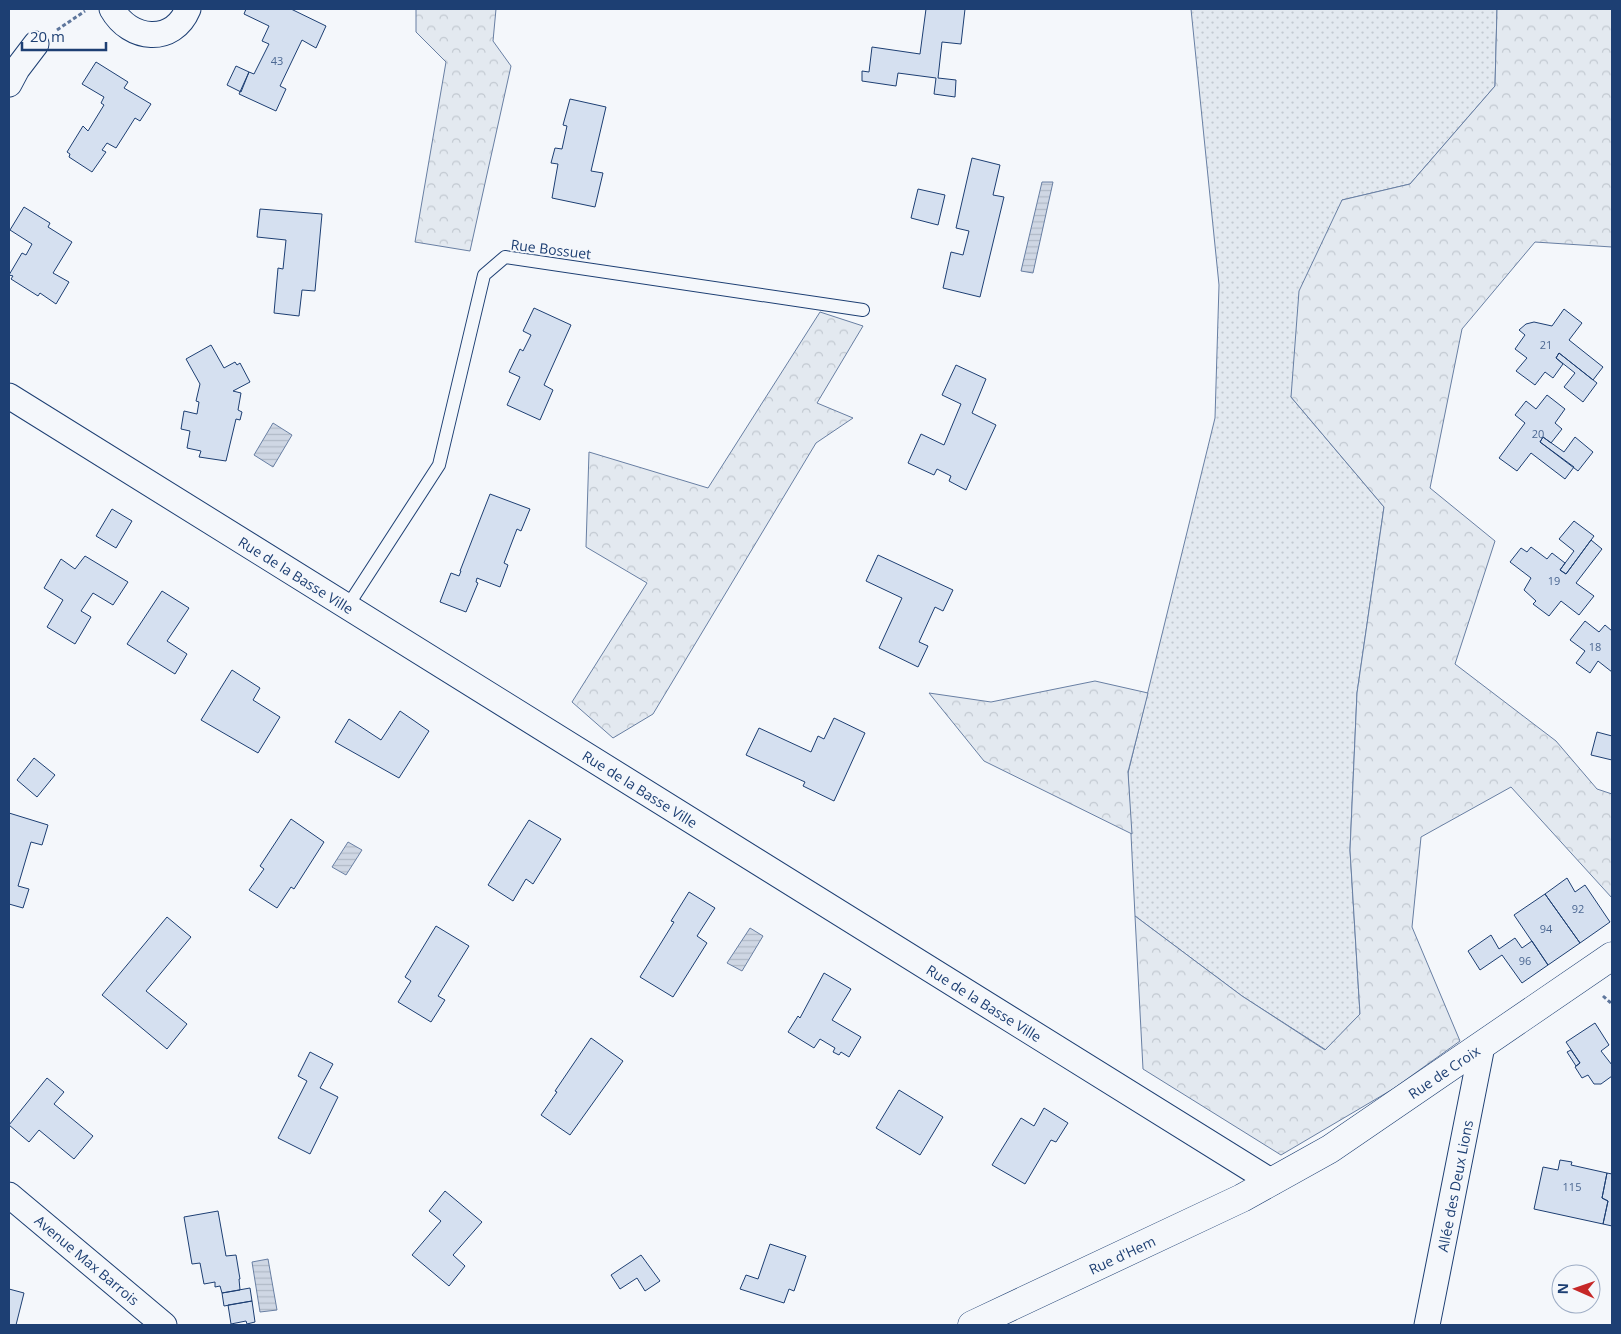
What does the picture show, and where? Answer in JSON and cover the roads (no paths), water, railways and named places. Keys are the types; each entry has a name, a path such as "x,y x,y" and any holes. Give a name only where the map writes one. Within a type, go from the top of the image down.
{"main road":[{"name":"Rue de Croix","path":"1272,1182 1330,1149 1612,956"},
{"name":"Rue d'Hem","path":"972,1325 1242,1198 1272,1182"}],"street":[{"path":"112,9 120,21 131,30 152,35 167,32 173,28 183,18 188,9"},
{"path":"9,84 36,44"},
{"name":"Rue de la Basse Ville","path":"9,396 1272,1182"},
{"name":"Allée des Deux Lions","path":"1428,1325 1482,1046"},
{"name":"Avenue Max Barrois","path":"9,1195 164,1325"}],"lane":[{"name":"Rue Bossuet","path":"347,607 439,465 484,275 505,256 863,310"}]}
